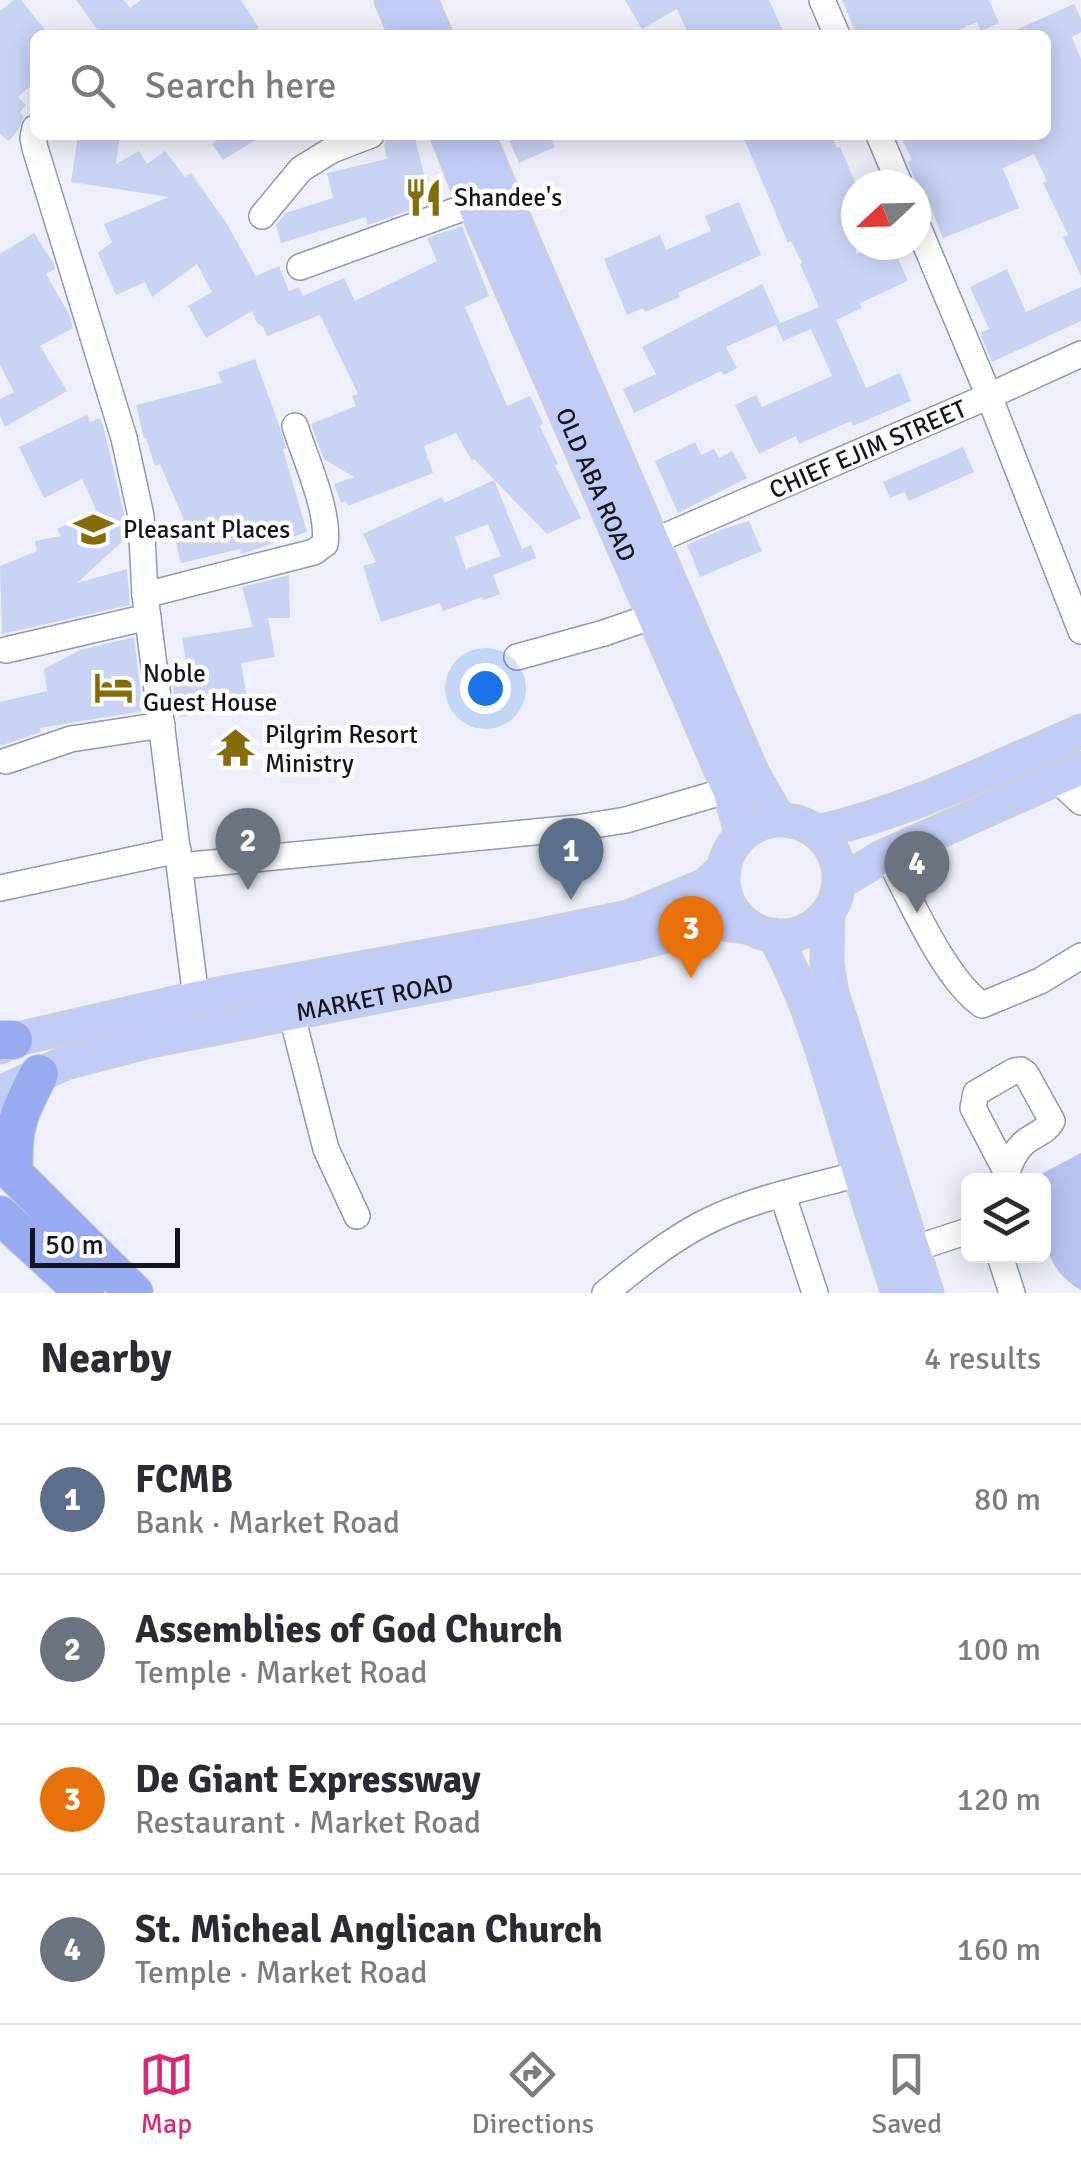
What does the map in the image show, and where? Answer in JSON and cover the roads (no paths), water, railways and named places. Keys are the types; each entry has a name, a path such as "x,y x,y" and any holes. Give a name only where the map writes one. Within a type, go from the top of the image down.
{"highway":[{"path":"39,1074 19,1111 7,1167 134,1293"},
{"path":"0,1216 85,1293"}],"main road":[{"path":"392,0 404,30"},
{"path":"421,0 434,30"},
{"name":"OLD ABA ROAD","path":"449,140 728,790 742,834"},
{"name":"OLD ABA ROAD","path":"480,140 753,774 780,820"},
{"path":"817,832 916,803 1081,731"},
{"path":"763,932 798,933 810,928 834,898 887,855 1069,773"},
{"path":"898,1293 817,1032 792,968 763,932 737,915 724,888 724,868 730,850 742,834 760,824 799,822 817,832 834,854 828,964 832,994 927,1293"},
{"name":"MARKET ROAD","path":"4,1042 196,998 629,917 706,884 724,868"},
{"name":"MARKET ROAD","path":"0,1092 65,1063 102,1052 291,1012 529,967 716,924 763,932"}],"street":[{"path":"822,0 835,30"},
{"path":"33,140 124,438 141,516 146,606 196,998"},
{"path":"262,216 314,159 359,140"},
{"path":"881,140 894,170"},
{"path":"300,267 474,204"},
{"path":"931,258 1081,631"},
{"name":"CHIEF EJIM STREET","path":"652,542 1081,354"},
{"path":"6,650 314,552 325,544 324,515 295,426"},
{"path":"517,658 653,616"},
{"path":"6,762 70,740 162,725"},
{"path":"1069,773 1081,802"},
{"path":"0,888 179,858 302,853 576,828 626,820 728,790"},
{"path":"887,855 936,948 967,994 982,1005 1040,981 1081,956"},
{"path":"291,1012 326,1148 357,1216"},
{"path":"606,1293 648,1257 702,1224 750,1204 859,1174"},
{"path":"787,1208 815,1293"},
{"path":"913,1250 961,1233"},
{"path":"1002,1263 1012,1293"}],"place":[{"name":"Shandee's","path":"424,197"},
{"name":"Pleasant Places","path":"93,529"},
{"name":"Noble Guest House","path":"113,687"},
{"name":"Pilgrim Resort Ministry","path":"235,748"},
{"name":"Assemblies of God Church","path":"248,890"},
{"name":"FCMB","path":"571,900"},
{"name":"St. Micheal Anglican Church","path":"917,913"},
{"name":"De Giant Expressway","path":"691,978"}]}
